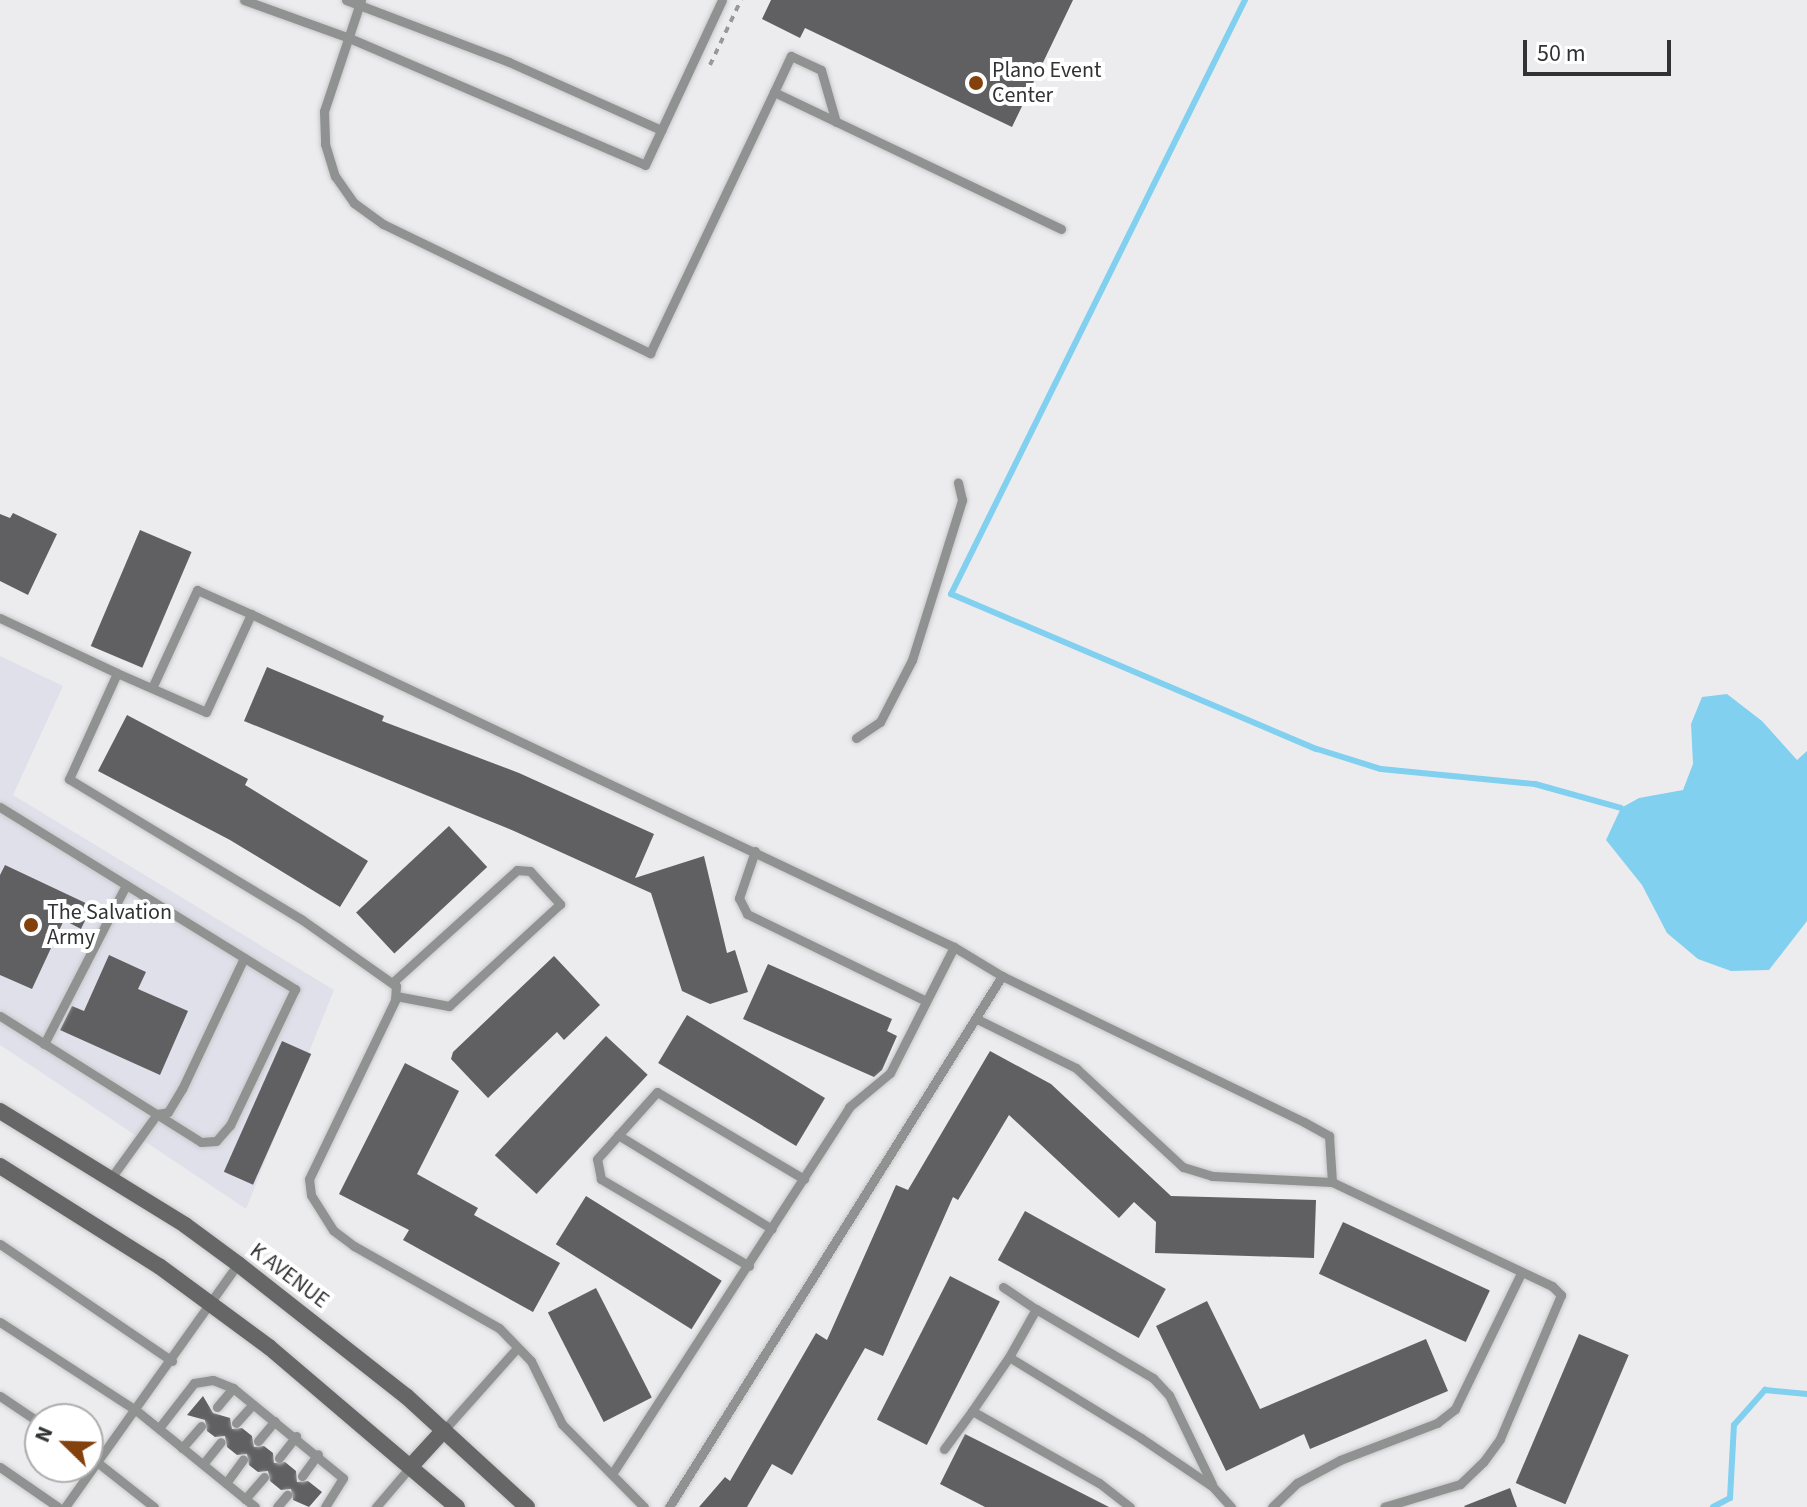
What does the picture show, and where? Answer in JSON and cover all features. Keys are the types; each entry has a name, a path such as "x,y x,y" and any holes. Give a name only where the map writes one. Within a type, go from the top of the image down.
{"main road":[{"name":"K AVENUE","path":"0,1111 111,1178 238,1264 444,1430 527,1507"},
{"path":"0,1166 211,1305 411,1466 457,1507"},
{"path":"411,1466 444,1430"}],"lane":[{"path":"244,0 347,37 645,165 722,0"},
{"path":"346,0 360,2 509,62 661,130"},
{"path":"360,2 324,111 325,144 335,176 354,203 383,224 650,353 791,56 821,70 836,122"},
{"path":"774,92 1061,229"},
{"path":"856,738 880,722 912,660 962,500 958,482"},
{"path":"152,688 197,590 755,851 954,947 1002,976 1329,1136 1332,1182"},
{"path":"0,618 206,712 251,614"},
{"path":"117,673 69,779 301,919 393,982 396,996 309,1179 311,1195 333,1230 425,1287 487,1317 531,1361 562,1424 644,1507"},
{"path":"0,807 295,989 230,1125 216,1141 201,1142 0,1016"},
{"path":"755,851 739,898 747,914 926,1001"},
{"path":"393,982 517,870 530,871 560,904 449,1006 396,996"},
{"path":"44,1044 126,885"},
{"path":"612,1474 849,1107 890,1073 954,947"},
{"path":"111,1178 157,1114 168,1112 182,1089 244,958"},
{"path":"669,1507 1002,976"},
{"path":"977,1019 1076,1068 1183,1167 1212,1176 1332,1182 1520,1275 1552,1286 1561,1295 1500,1439 1460,1484 1384,1507"},
{"path":"749,1266 601,1179 597,1159 657,1092 804,1179"},
{"path":"618,1135 772,1229"},
{"path":"0,1244 172,1361"},
{"path":"104,1455 238,1264"},
{"path":"1272,1507 1297,1483 1437,1423 1455,1409 1520,1275"},
{"path":"1003,1287 1153,1378 1169,1395 1213,1487"},
{"path":"944,1449 1009,1357 1036,1309"},
{"path":"0,1322 137,1411 255,1507"},
{"path":"444,1430 517,1348"},
{"path":"1009,1357 1213,1487 1231,1507"},
{"path":"159,1428 194,1383 213,1380 233,1388 296,1436 343,1478 325,1507"},
{"path":"217,1407 233,1388"},
{"path":"0,1396 24,1412"},
{"path":"236,1423 253,1404"},
{"path":"972,1411 1099,1483 1130,1507"},
{"path":"258,1441 275,1421"},
{"path":"182,1448 201,1426"},
{"path":"279,1458 296,1436"},
{"path":"203,1464 221,1442"},
{"path":"302,1476 318,1454"},
{"path":"226,1483 243,1460"},
{"path":"104,1466 154,1507"},
{"path":"376,1507 411,1466"},
{"path":"0,1467 58,1507"},
{"path":"245,1499 264,1477"},
{"path":"65,1507 83,1483"},
{"path":"277,1507 287,1495"}],"path":[{"path":"710,65 741,0"}],"shaded area":[{"path":"0,656 63,686 13,795 334,990 246,1209 0,1045"}],"water":[{"path":"1727,694 1762,721 1797,760 1807,751 1807,921 1769,970 1731,971 1698,959 1667,933 1642,885 1606,840 1621,808 1639,798 1683,790 1693,764 1691,724 1702,697"}],"building":[{"name":"Plano Event Center","path":"771,0 1073,0 1012,127 805,28 800,38 762,19"},
{"path":"13,513 57,534 28,595 0,581 0,514 10,518"},
{"path":"140,530 192,552 142,668 91,646"},
{"path":"267,667 384,716 382,721 519,773 654,834 635,878 704,856 727,953 735,950 748,992 710,1004 682,991 651,893 514,831 244,721"},
{"path":"127,715 248,779 245,785 368,861 340,907 230,840 98,771"},
{"path":"449,826 487,867 394,954 356,913"},
{"name":"The Salvation Army","path":"5,865 92,906 81,929 64,920 32,989 0,975 0,875"},
{"path":"109,955 146,972 138,989 188,1011 160,1075 60,1030 72,1006 84,1011"},
{"path":"554,956 600,1005 564,1040 557,1032 488,1098 451,1059 453,1052"},
{"path":"768,964 892,1019 887,1031 897,1036 882,1070 874,1077 743,1019"},
{"path":"687,1015 825,1098 796,1146 658,1063"},
{"path":"606,1036 648,1075 537,1194 495,1155"},
{"path":"282,1041 311,1054 253,1185 224,1172"},
{"path":"990,1051 1051,1084 1171,1196 1316,1200 1314,1258 1155,1253 1156,1222 1134,1202 1119,1218 1009,1115 958,1200 953,1197 883,1356 865,1348 792,1475 772,1464 747,1507 699,1507 725,1477 730,1481 816,1333 827,1340 896,1185 908,1190"},
{"path":"405,1063 459,1091 417,1174 478,1208 474,1215 560,1263 533,1312 403,1240 409,1230 339,1194"},
{"path":"586,1196 722,1281 691,1329 556,1244"},
{"path":"1025,1211 1166,1289 1139,1338 998,1260"},
{"path":"1343,1222 1490,1290 1466,1342 1319,1274"},
{"path":"950,1276 1000,1301 927,1445 877,1419"},
{"path":"596,1288 652,1398 604,1422 548,1313"},
{"path":"1207,1301 1260,1409 1426,1339 1448,1391 1310,1449 1304,1434 1226,1471 1156,1326"},
{"path":"1579,1334 1629,1355 1565,1504 1516,1483"},
{"path":"203,1396 213,1413 230,1418 232,1429 242,1428 252,1436 254,1447 264,1446 273,1453 274,1463 285,1462 296,1471 297,1482 308,1481 322,1492 309,1507 293,1500 291,1489 281,1490 270,1481 268,1471 258,1472 249,1465 247,1454 237,1455 227,1447 225,1436 215,1437 207,1431 205,1420 187,1415"},
{"path":"965,1434 1109,1507 985,1507 940,1484"},
{"path":"1510,1488 1517,1507 1464,1506"}],"waterway":[{"path":"1245,0 951,594 1317,749 1381,769 1535,784 1621,808"},
{"path":"1713,1507 1730,1498 1734,1425 1765,1390 1807,1394"}],"place":[{"name":"Plano Event Center","path":"976,83"},
{"name":"The Salvation Army","path":"31,925"}]}
